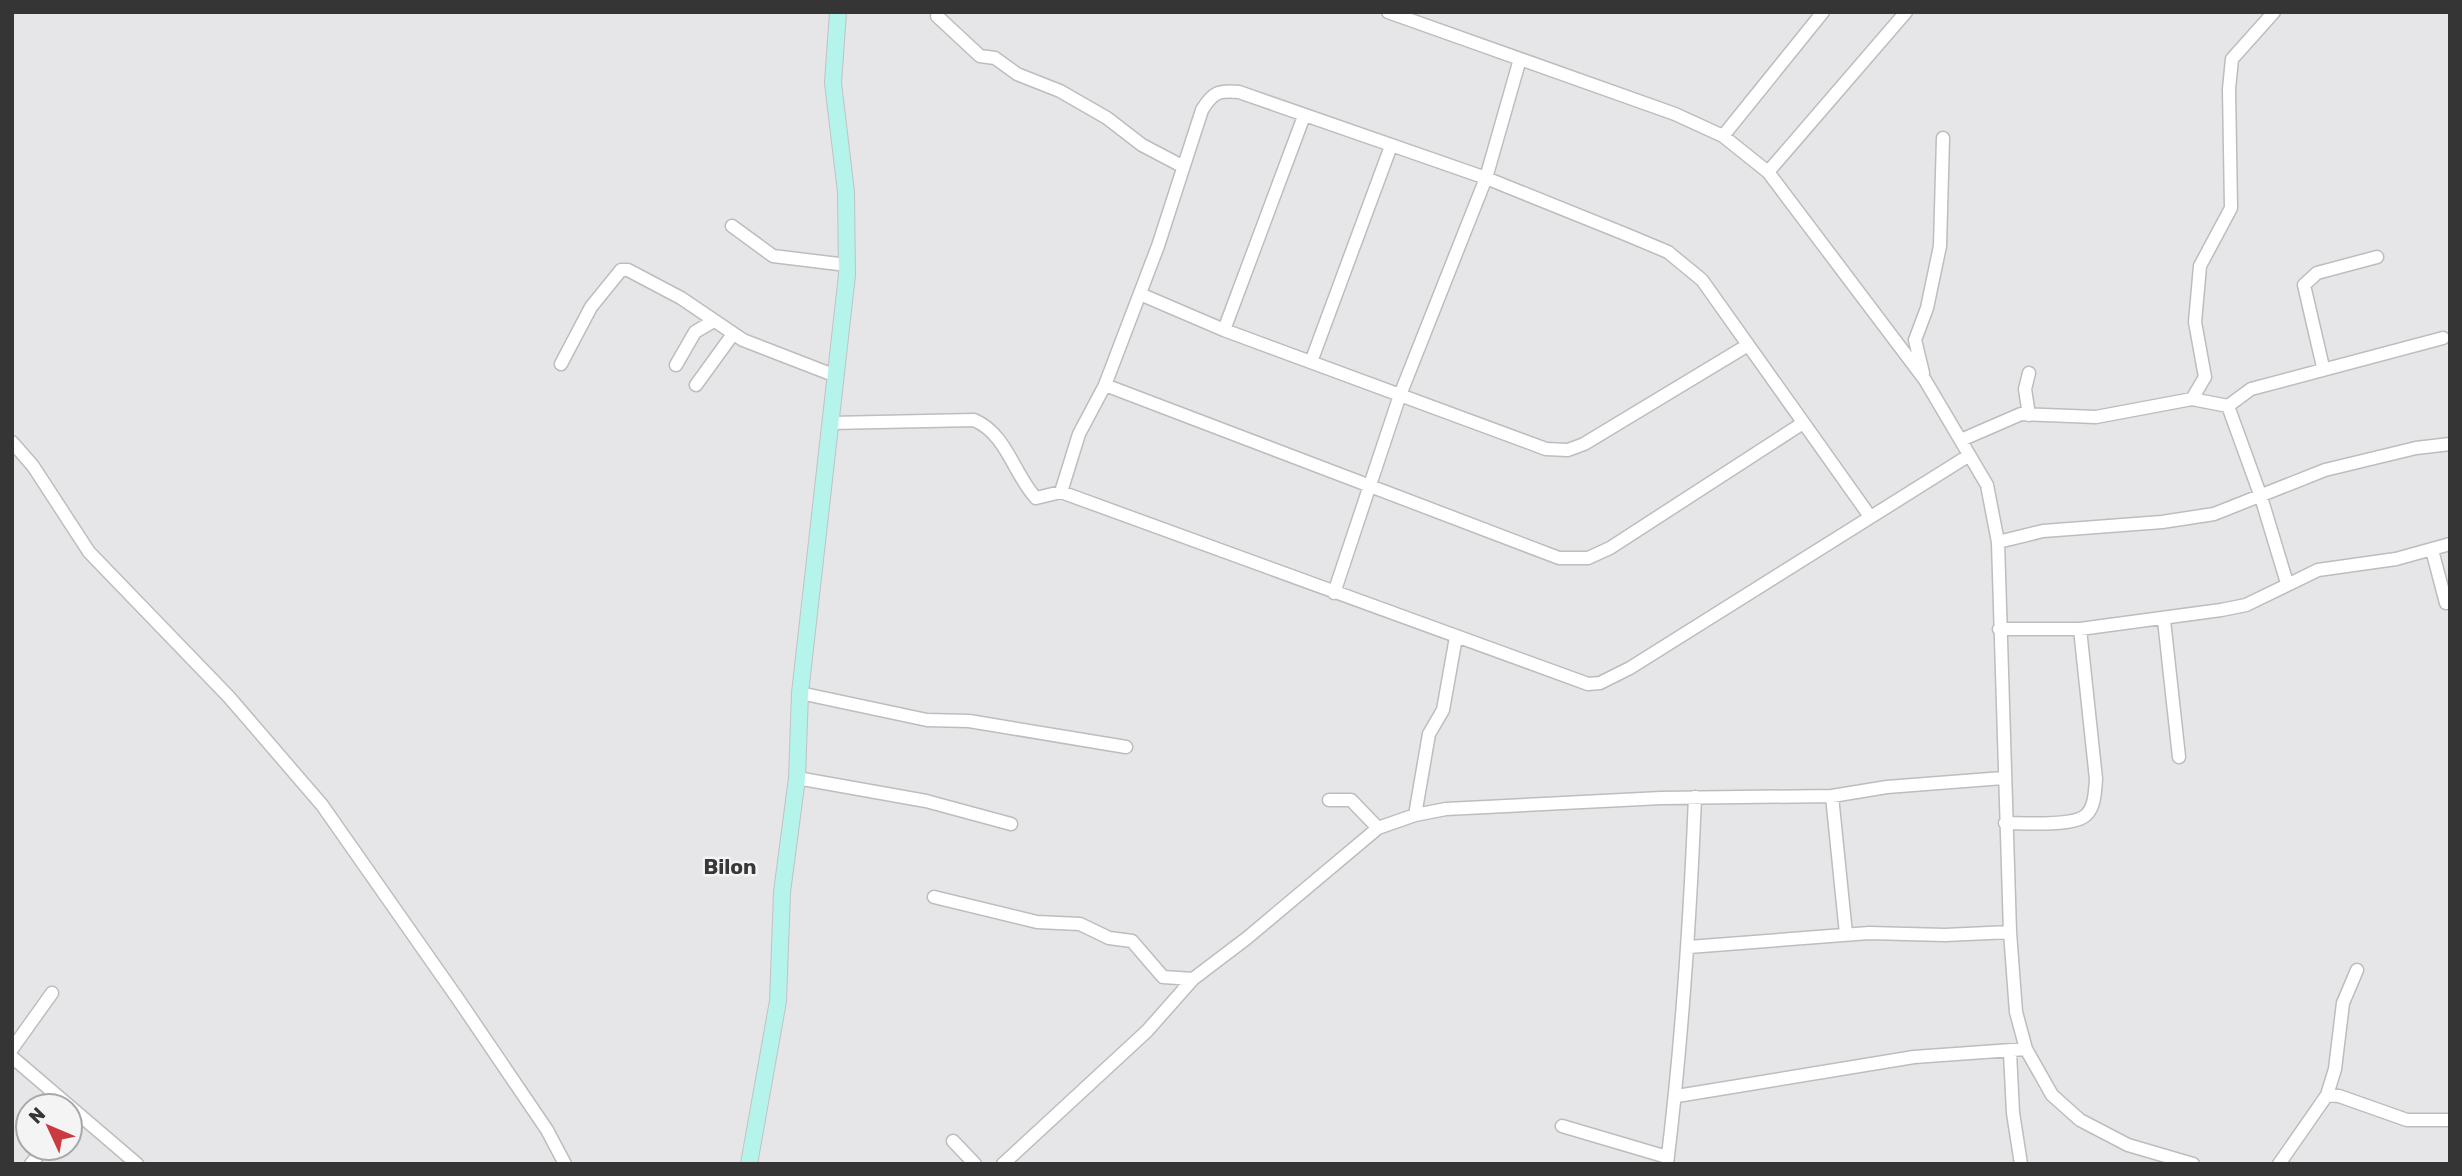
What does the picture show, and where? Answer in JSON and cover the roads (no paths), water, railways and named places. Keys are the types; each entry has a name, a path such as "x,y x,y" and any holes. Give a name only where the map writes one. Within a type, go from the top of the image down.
{"main road":[{"path":"749,1164 778,1001 782,892 797,778 800,693 847,265 846,192 833,83 838,12"}],"street":[{"path":"1388,12 1675,114 1723,136 1768,172 1925,380 1987,485 1998,542 1998,629 2010,932 2016,1012 2026,1049 2052,1096 2080,1120 2128,1145 2193,1164"},
{"path":"1723,136 1823,12"},
{"path":"1768,172 1906,12"},
{"path":"2192,399 2205,377 2195,322 2200,266 2231,208 2229,89 2232,59 2274,12"},
{"path":"937,16 980,56 995,58 1017,74 1060,91 1107,118 1142,145 1182,166"},
{"path":"1334,593 1368,483 1400,394 1486,178 1520,59"},
{"path":"1061,492 1079,435 1105,386 1158,246 1202,110 1210,96 1219,90 1239,92 1486,178 1668,252 1702,280 1869,515"},
{"path":"1224,330 1304,116"},
{"path":"1925,380 1915,340 1927,309 1940,246 1943,138"},
{"path":"1311,362 1391,146"},
{"path":"732,226 773,256 847,265"},
{"path":"2323,367 2304,285 2317,273 2377,257"},
{"path":"561,364 591,307 621,270 628,270 681,298 733,334 773,354 836,376"},
{"path":"1140,294 1224,330 1546,449 1568,450 1613,428 1748,345"},
{"path":"676,365 695,332 712,321"},
{"path":"696,385 733,334"},
{"path":"1961,440 2021,414 2096,417 2192,399 2228,406 2251,389 2323,367 2443,338"},
{"path":"2029,373 2025,390 2029,415"},
{"path":"1105,386 1368,483 1559,558 1574,561 1610,548 1803,423"},
{"path":"2228,406 2261,497 2287,583"},
{"path":"831,423 974,420 982,424 1005,449 1036,498 1061,492 1578,681 1600,683 1630,668 1869,515 1968,456"},
{"path":"12,442 33,466 89,552 229,697 322,805 547,1130 565,1164"},
{"path":"1998,542 2043,531 2162,522 2214,514 2325,470 2450,444"},
{"path":"1998,629 2080,629 2164,620 2246,605 2318,570 2396,559 2450,544"},
{"path":"2432,550 2446,603"},
{"path":"2164,620 2179,757"},
{"path":"2005,823 2076,822 2087,815 2093,803 2096,779 2080,629"},
{"path":"1415,815 1429,734 1443,710 1456,637"},
{"path":"800,693 927,720 969,721 1126,747"},
{"path":"797,778 926,801 1011,824"},
{"path":"1009,1161 1147,1031 1193,979 1247,938 1378,828 1415,815 1446,809 1518,804 1560,806 1695,797 1832,796 1887,787 2003,778"},
{"path":"1832,796 1846,934"},
{"path":"1562,1126 1667,1161 1677,1096 1689,947 1695,797"},
{"path":"1329,800 1351,800 1378,828"},
{"path":"934,897 1037,922 1080,924 1109,939 1132,942 1163,977 1193,979"},
{"path":"1689,947 1846,934 1945,935 2010,932"},
{"path":"2279,1164 2326,1095 2334,1069 2343,1003 2357,970"},
{"path":"12,1049 52,993"},
{"path":"1677,1096 1914,1057 2026,1049"},
{"path":"2010,1052 2017,1161"},
{"path":"12,1057 50,1092"},
{"path":"2326,1095 2339,1096 2407,1120 2450,1120"},
{"path":"84,1122 137,1164"},
{"path":"953,1141 975,1164"}],"district":[{"name":"Bilon","path":"730,866"}]}
